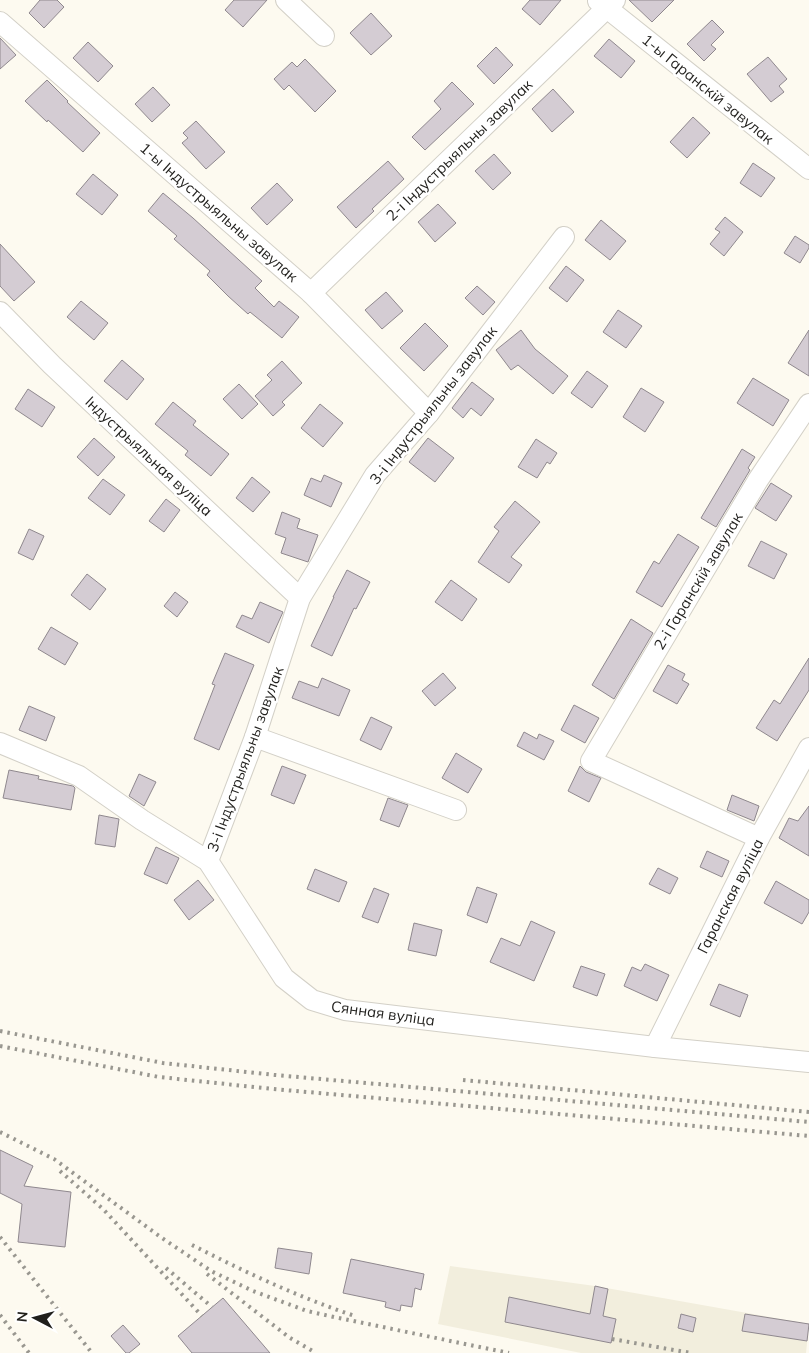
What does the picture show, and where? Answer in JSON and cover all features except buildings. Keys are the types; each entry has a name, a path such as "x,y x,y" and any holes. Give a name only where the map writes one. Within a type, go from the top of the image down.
{"street":[{"path":"286,0 324,36"},
{"name":"1-ы Гаранскій завулак","path":"606,3 809,170"},
{"name":"2-і Індустрыяльны завулак","path":"311,293 606,3"},
{"name":"1-ы Індустрыяльны завулак","path":"0,22 311,293 428,413"},
{"name":"3-і Індустрыяльны завулак","path":"208,861 255,737 300,598 375,475 428,413 564,237"},
{"name":"Індустрыяльная вуліца","path":"0,312 60,372 300,598"},
{"name":"2-і Гаранскій завулак","path":"759,838 591,761 758,480 809,404"},
{"path":"255,737 456,810"},
{"name":"Сянная вуліца","path":"0,743 79,776 142,820 208,861 284,978 312,1000 345,1010 809,1062"},
{"name":"Гаранская вуліца","path":"655,1046 759,838 809,748"}],"shaded area":[{"path":"450,1266 595,1286 809,1324 806,1353 581,1353 438,1324"}],"railway":[{"path":"0,1031 163,1063 275,1075 809,1122"},
{"path":"0,1046 159,1077 273,1089 809,1136"},
{"path":"463,1080 809,1112"},
{"path":"0,1132 54,1159 162,1238 211,1271 253,1291 307,1311 509,1353"},
{"path":"60,1171 103,1209 202,1316"},
{"path":"0,1237 92,1353"},
{"path":"192,1245 272,1284 355,1316"},
{"path":"166,1268 212,1307"},
{"path":"207,1274 290,1338 316,1353"},
{"path":"0,1315 29,1353"},
{"path":"612,1339 691,1353"}]}
